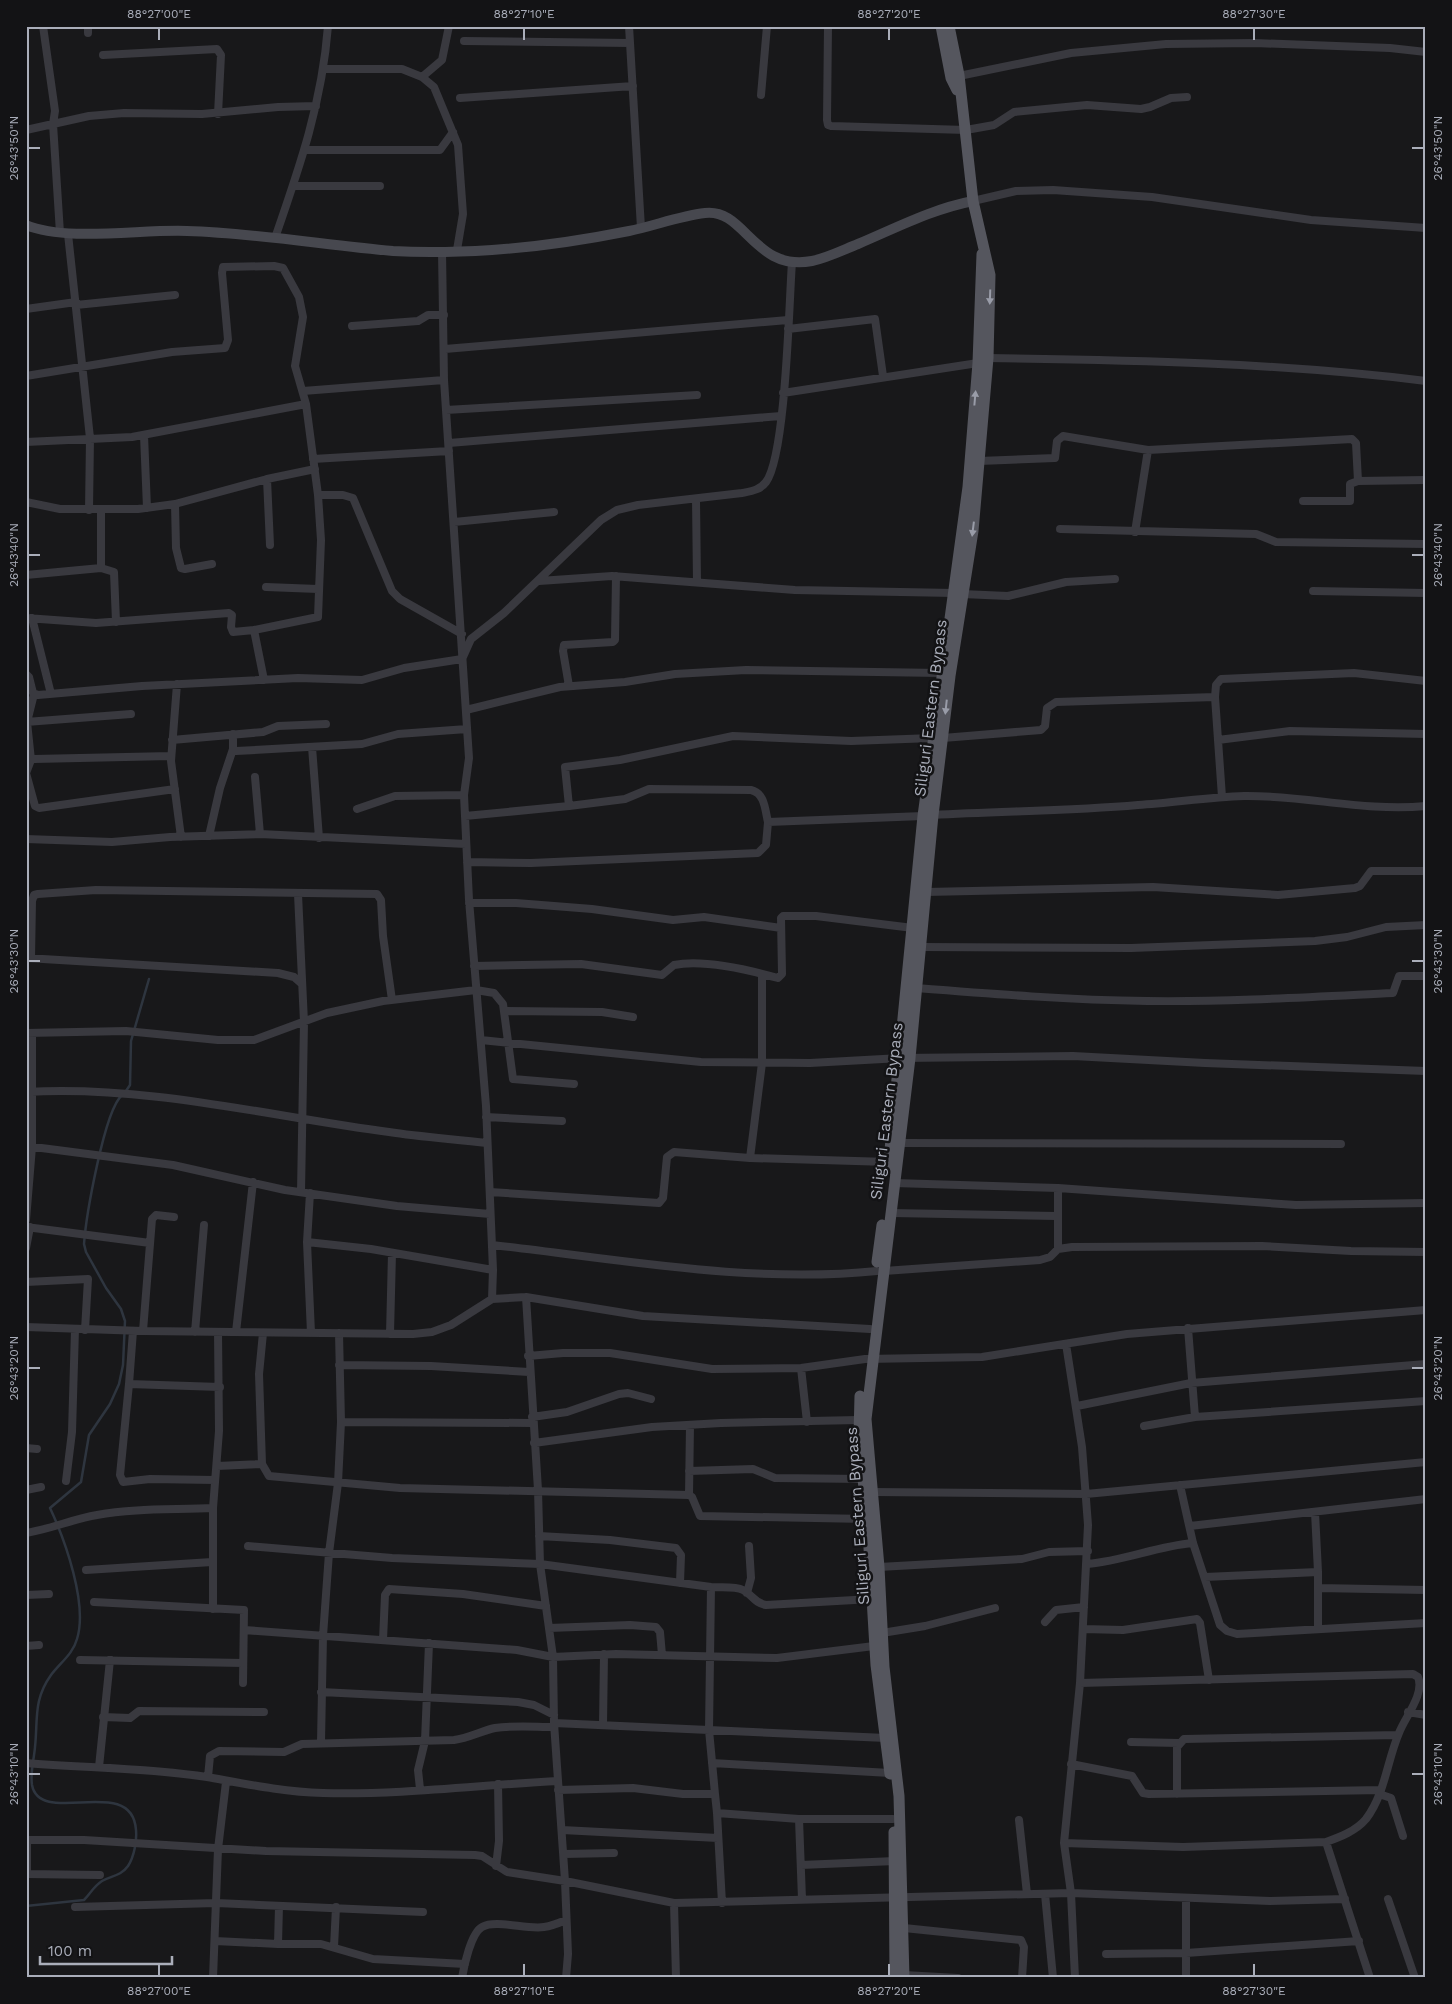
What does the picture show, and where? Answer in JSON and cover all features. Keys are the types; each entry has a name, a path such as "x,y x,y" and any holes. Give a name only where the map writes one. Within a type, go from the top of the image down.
{"main road":[{"name":"Siliguri Eastern Bypass","path":"941,26 951,78 962,103"},
{"name":"Siliguri Eastern Bypass","path":"938,738 941,673 973,531 979,461 983,360 982,250 973,201 959,76 949,26"},
{"name":"Siliguri Eastern Bypass","path":"901,1977 899,1788 882,1633 879,1567 866,1419 870,1329 891,1213 900,1143 914,928 958,594 983,360"},
{"name":"Siliguri Eastern Bypass","path":"901,1977 904,1928 895,1861 890,1773 886,1738 881,1716 874,1646 867,1519 858,1420 869,1359 880,1271 889,1162 921,946 926,892 928,816"}],"street":[{"path":"43,26 55,111 53,124 64,234 76,303 84,366 90,438 89,510"},
{"path":"275,238 306,150 325,69 328,26"},
{"path":"422,77 442,60 449,26"},
{"path":"629,26 642,228"},
{"path":"761,95 767,26"},
{"path":"828,26 828,125 966,130 994,125 1014,112 1087,104 1141,109 1150,108 1171,98 1187,97"},
{"path":"464,41 630,43"},
{"path":"959,76 1071,54 1166,44 1255,43 1390,48 1426,52"},
{"path":"103,55 217,49 220,55 218,114"},
{"path":"325,69 396,68 411,71 434,87 460,154 463,214 457,250"},
{"path":"460,98 633,86"},
{"path":"26,130 89,116 124,113 218,114 278,107 316,106"},
{"path":"306,150 440,150 453,132"},
{"path":"294,186 380,186"},
{"path":"26,225 40,231 64,234 160,230 220,232 397,251 442,251 513,248 592,238 693,215 716,212 730,219 764,251 792,262 813,261 941,208 1016,191 1053,190 1152,197 1311,220 1426,228"},
{"path":"442,251 444,380 470,758 464,795 466,844 486,1117 493,1270 492,1300"},
{"path":"462,659 471,639 504,613 539,581 601,520 617,510 742,494 758,490 766,481 778,443 792,262"},
{"path":"26,376 172,352 225,348 228,340 223,267 280,266 287,272 301,305 303,329 295,356 295,366 306,404 318,494 321,540 318,589 319,614 316,619 233,632 231,627 232,615 229,613 121,622 78,623 29,618 51,694"},
{"path":"26,309 176,295"},
{"path":"352,326 418,321 428,315 444,315"},
{"path":"788,329 875,319 883,376"},
{"path":"445,349 788,320"},
{"path":"783,392 983,360 1169,362 1330,371 1426,381"},
{"path":"303,391 444,380"},
{"path":"446,410 697,396"},
{"path":"26,442 90,438 112,439 144,435 306,404"},
{"path":"449,443 781,416"},
{"path":"144,435 147,508"},
{"path":"979,461 1056,458 1057,441 1063,436 1148,450 1352,439 1356,443 1358,481"},
{"path":"1135,532 1148,450"},
{"path":"313,459 449,451"},
{"path":"26,502 60,509 147,508 176,504 315,469"},
{"path":"267,480 270,545"},
{"path":"1303,501 1350,501 1350,484 1358,481 1426,480"},
{"path":"318,494 343,495 353,498 392,591 400,599 462,634"},
{"path":"696,499 697,582"},
{"path":"176,504 176,548 181,568 188,569 212,564"},
{"path":"101,510 107,569 121,622"},
{"path":"454,522 554,512"},
{"path":"1060,529 1256,534 1276,542 1426,544"},
{"path":"26,575 107,569"},
{"path":"539,581 616,576 794,590 1008,596 1066,582 1115,579"},
{"path":"569,686 563,651 564,645 613,642 615,640 616,576"},
{"path":"266,587 318,589"},
{"path":"1314,591 1426,593"},
{"path":"254,630 264,680"},
{"path":"34,694 264,680 327,678 362,680 404,668 462,659"},
{"path":"466,710 569,686 676,674 746,670 941,673"},
{"path":"1222,797 1215,697 1218,681 1225,678 1354,673 1426,681"},
{"path":"26,674 34,694 27,722 31,760 26,773 35,806 39,808 175,789"},
{"path":"176,684 171,756 181,837"},
{"path":"569,806 565,766 620,760 715,738 755,735 851,741 938,738 1041,730 1045,726 1049,705 1056,702 1215,697"},
{"path":"27,722 130,714"},
{"path":"172,740 263,732 278,726 326,724"},
{"path":"233,749 236,751 362,744 398,734 467,729"},
{"path":"1218,740 1290,731 1426,734"},
{"path":"209,836 220,788 233,749 233,734"},
{"path":"312,747 319,838"},
{"path":"31,760 171,756"},
{"path":"255,777 260,834"},
{"path":"465,816 625,799 649,789 751,790 762,798 768,822 766,845 758,853 531,863 467,862"},
{"path":"357,809 395,796 464,795"},
{"path":"768,822 1138,806 1222,797 1284,797 1346,805 1394,808 1426,806"},
{"path":"26,838 112,842 260,834 466,844"},
{"path":"926,892 1153,887 1253,894 1302,894 1356,888 1360,886 1371,871 1426,871"},
{"path":"302,984 294,977 278,973 28,958 32,897 38,894 96,890 373,894 380,896 392,1000"},
{"path":"298,894 304,1022 301,1192"},
{"path":"470,903 516,903 592,909 673,920 704,917 781,928"},
{"path":"474,966 581,964 618,967 662,975 678,964 712,965 778,978 781,976 781,918 787,915 914,928"},
{"path":"921,946 1131,948 1315,941 1346,937 1386,927 1426,925"},
{"path":"750,1158 762,1063 762,975"},
{"path":"916,988 1024,996 1148,1001 1244,1000 1393,993 1399,976 1426,976"},
{"path":"26,1248 29,1147 29,1033 127,1031 218,1040 254,1040 327,1013 392,1000 476,990 494,993 504,1004 513,1079 574,1084"},
{"path":"506,1011 602,1012 632,1017"},
{"path":"481,1040 702,1062 810,1063 905,1058 1073,1056 1426,1071"},
{"path":"29,1092 124,1093 249,1108 388,1132 487,1143"},
{"path":"486,1117 562,1121"},
{"path":"900,1143 1341,1144"},
{"path":"29,1147 173,1165 301,1192 397,1206 490,1214"},
{"path":"490,1192 659,1203 663,1198 667,1157 671,1152 750,1158 889,1162"},
{"path":"236,1332 253,1182"},
{"path":"894,1183 1058,1188 1296,1205 1426,1203"},
{"path":"1058,1188 1056,1216 1058,1249"},
{"path":"310,1193 307,1242 311,1333"},
{"path":"891,1213 1056,1216"},
{"path":"143,1331 154,1217 174,1217"},
{"path":"27,1225 68,1233 150,1243"},
{"path":"195,1332 204,1225"},
{"path":"307,1242 392,1253 493,1270"},
{"path":"492,1245 766,1274 832,1275 1040,1260 1050,1257 1058,1249 1072,1247 1262,1246 1351,1251 1426,1252"},
{"path":"390,1334 392,1253"},
{"path":"26,1282 88,1280 85,1330"},
{"path":"526,1297 528,1356 538,1490 540,1564 553,1656 554,1721 564,1854 568,1954 566,1978"},
{"path":"26,1327 195,1332 390,1334 432,1332 492,1300 526,1297 643,1316 870,1329"},
{"path":"528,1356 572,1352 610,1353 712,1369 801,1368 869,1359 982,1357 1188,1328 1426,1310"},
{"path":"1188,1328 1194,1417"},
{"path":"66,1481 72,1432 75,1329"},
{"path":"131,1331 129,1384 120,1475 123,1482 150,1479 215,1480"},
{"path":"213,1609 212,1508 217,1466 220,1387 218,1332"},
{"path":"263,1332 259,1374 262,1464 268,1476 338,1483 480,1491 538,1490 689,1494"},
{"path":"321,1742 321,1692 329,1553 338,1483 341,1422 339,1333"},
{"path":"1066,1344 1077,1406 1086,1494 1088,1551 1080,1683 1064,1843 1071,1893 1075,1978"},
{"path":"1077,1406 1192,1383 1426,1364"},
{"path":"339,1365 439,1366 529,1372"},
{"path":"801,1368 807,1422"},
{"path":"129,1384 220,1387"},
{"path":"341,1422 532,1420 566,1412 620,1394 628,1393 651,1399"},
{"path":"1144,1426 1194,1417 1426,1401"},
{"path":"534,1443 642,1428 858,1420"},
{"path":"690,1425 689,1494 694,1501 697,1513 706,1518 867,1519"},
{"path":"26,1448 37,1449"},
{"path":"873,1492 1086,1494 1426,1462"},
{"path":"217,1466 262,1464"},
{"path":"689,1470 753,1469 774,1478 863,1479"},
{"path":"1180,1485 1194,1543 1220,1625 1227,1631 1237,1634 1426,1623"},
{"path":"26,1490 41,1487"},
{"path":"1190,1526 1426,1499"},
{"path":"26,1528 27,1533 50,1529 99,1514 212,1508"},
{"path":"1315,1512 1318,1628"},
{"path":"539,1536 610,1540 676,1548 681,1555 680,1583"},
{"path":"1087,1564 1126,1558 1159,1547 1194,1543"},
{"path":"248,1546 329,1553 540,1564 712,1587 737,1588 747,1593 758,1604 766,1605 872,1599"},
{"path":"747,1593 751,1578 749,1546"},
{"path":"879,1567 1022,1559 1050,1552 1088,1551"},
{"path":"86,1570 212,1562"},
{"path":"1205,1577 1318,1572"},
{"path":"712,1587 709,1730 717,1813 722,1903"},
{"path":"1318,1588 1426,1590"},
{"path":"383,1640 385,1595 389,1589 463,1594 546,1606"},
{"path":"26,1595 50,1594"},
{"path":"94,1602 244,1610 243,1683"},
{"path":"1045,1622 1056,1610 1084,1607"},
{"path":"882,1633 925,1626 995,1608"},
{"path":"1083,1629 1123,1630 1192,1618 1197,1619 1200,1623 1209,1680"},
{"path":"549,1628 652,1626 658,1629 662,1655"},
{"path":"244,1630 517,1650 553,1656 604,1654 777,1658 874,1646"},
{"path":"420,1789 419,1761 425,1741 429,1643"},
{"path":"26,1646 40,1645"},
{"path":"602,1725 604,1654"},
{"path":"80,1660 243,1663"},
{"path":"99,1767 110,1660"},
{"path":"1064,1843 1192,1847 1326,1842 1349,1833 1364,1821 1380,1792 1398,1735 1420,1688 1418,1677 1413,1674 1080,1683"},
{"path":"321,1692 528,1704 554,1721"},
{"path":"103,1717 130,1718 140,1711 264,1712"},
{"path":"1408,1712 1426,1715"},
{"path":"208,1777 208,1761 213,1752 284,1752 302,1744 321,1742 425,1741 465,1738 498,1728 554,1721 602,1725 886,1738"},
{"path":"1176,1794 1177,1747 1184,1739 1398,1735"},
{"path":"1130,1742 1179,1743"},
{"path":"26,1763 99,1767 208,1777 226,1782 322,1793 498,1784 633,1788 683,1794 715,1794"},
{"path":"712,1763 890,1773"},
{"path":"1071,1764 1132,1776 1143,1793 1380,1792 1389,1797 1393,1802 1404,1836"},
{"path":"213,1978 218,1848 226,1782"},
{"path":"496,1866 499,1825 498,1784"},
{"path":"717,1813 799,1819 893,1819"},
{"path":"799,1819 802,1899"},
{"path":"1019,1820 1027,1894"},
{"path":"562,1830 718,1838"},
{"path":"100,1875 26,1874 26,1840 120,1842 312,1853 475,1855 482,1856 507,1872 565,1881 674,1903 1071,1893 1270,1901 1345,1899"},
{"path":"1326,1842 1370,1978"},
{"path":"564,1854 614,1853"},
{"path":"801,1865 895,1861"},
{"path":"1045,1894 1054,1978"},
{"path":"1186,1899 1186,1978"},
{"path":"1388,1899 1415,1978"},
{"path":"75,1908 216,1903 423,1912"},
{"path":"674,1903 676,1978"},
{"path":"278,1944 279,1906"},
{"path":"334,1947 336,1907"},
{"path":"462,1978 476,1933 481,1928 490,1925 542,1928 566,1920"},
{"path":"904,1928 1021,1940 1024,1947 1022,1978"},
{"path":"215,1941 320,1944 373,1959 465,1964"},
{"path":"1106,1954 1186,1953 1359,1941"},
{"path":"901,1977 958,1978"}],"waterway":[{"path":"126,1091 130,1085 131,1041 149,979"},
{"path":"26,1906 84,1900 99,1883 119,1874 128,1866 135,1844 136,1830 131,1813 119,1805 103,1802 51,1802 39,1797 32,1785 37,1710 41,1693 51,1675 73,1649 80,1625 80,1608 73,1572 50,1508 81,1482 89,1435 110,1404 119,1384 123,1365 125,1321 121,1309 106,1288 86,1252 84,1244 97,1165 109,1121 115,1105 122,1095"}]}
